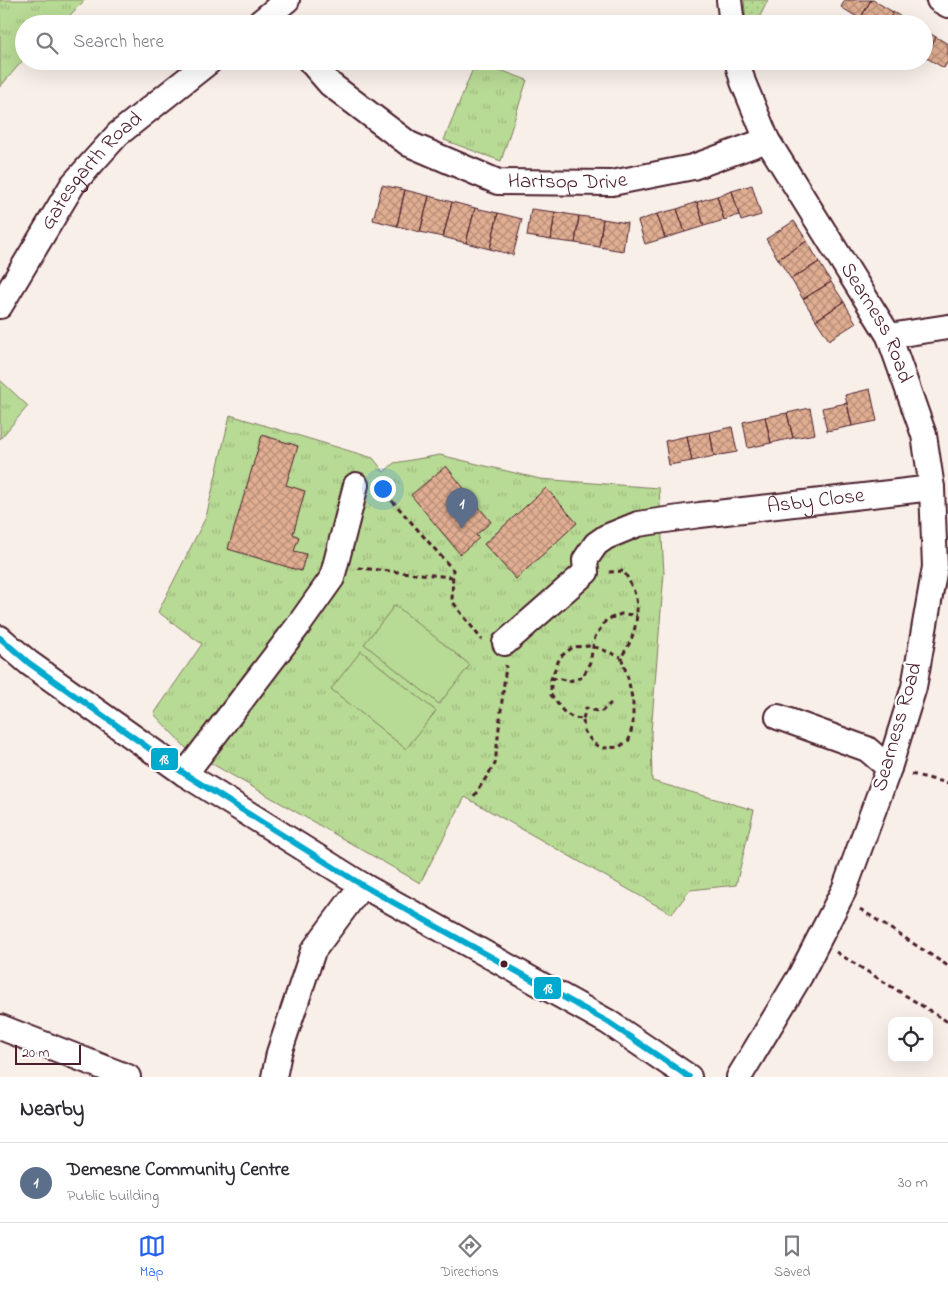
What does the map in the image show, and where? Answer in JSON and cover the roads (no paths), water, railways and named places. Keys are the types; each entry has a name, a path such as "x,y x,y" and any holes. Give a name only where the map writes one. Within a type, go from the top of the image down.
{"street":[{"path":"729,0 731,15"},
{"path":"939,0 948,5"},
{"name":"Gatesgarth Road","path":"0,306 73,184 118,134 199,70"},
{"name":"Hartsop Drive","path":"318,70 330,84 409,144 498,182 612,183 693,167 767,140"},
{"name":"Searness Road","path":"739,1077 800,976 842,896 889,768 914,687 935,567 932,488 924,435 889,336 767,140 740,70"},
{"path":"889,336 948,327"},
{"path":"185,774 298,626 332,578 356,485"},
{"name":"Asby Close","path":"506,644 586,572 585,560 596,544 606,537 638,524 700,514 932,488"},
{"path":"0,638 29,663 185,774 362,885 608,1022 689,1077"},
{"path":"778,717 867,749 889,768"},
{"path":"274,1077 279,1053 313,951 362,885"},
{"path":"0,1028 128,1077"}],"place":[{"name":"Demesne Community Centre","path":"462,529"}]}
